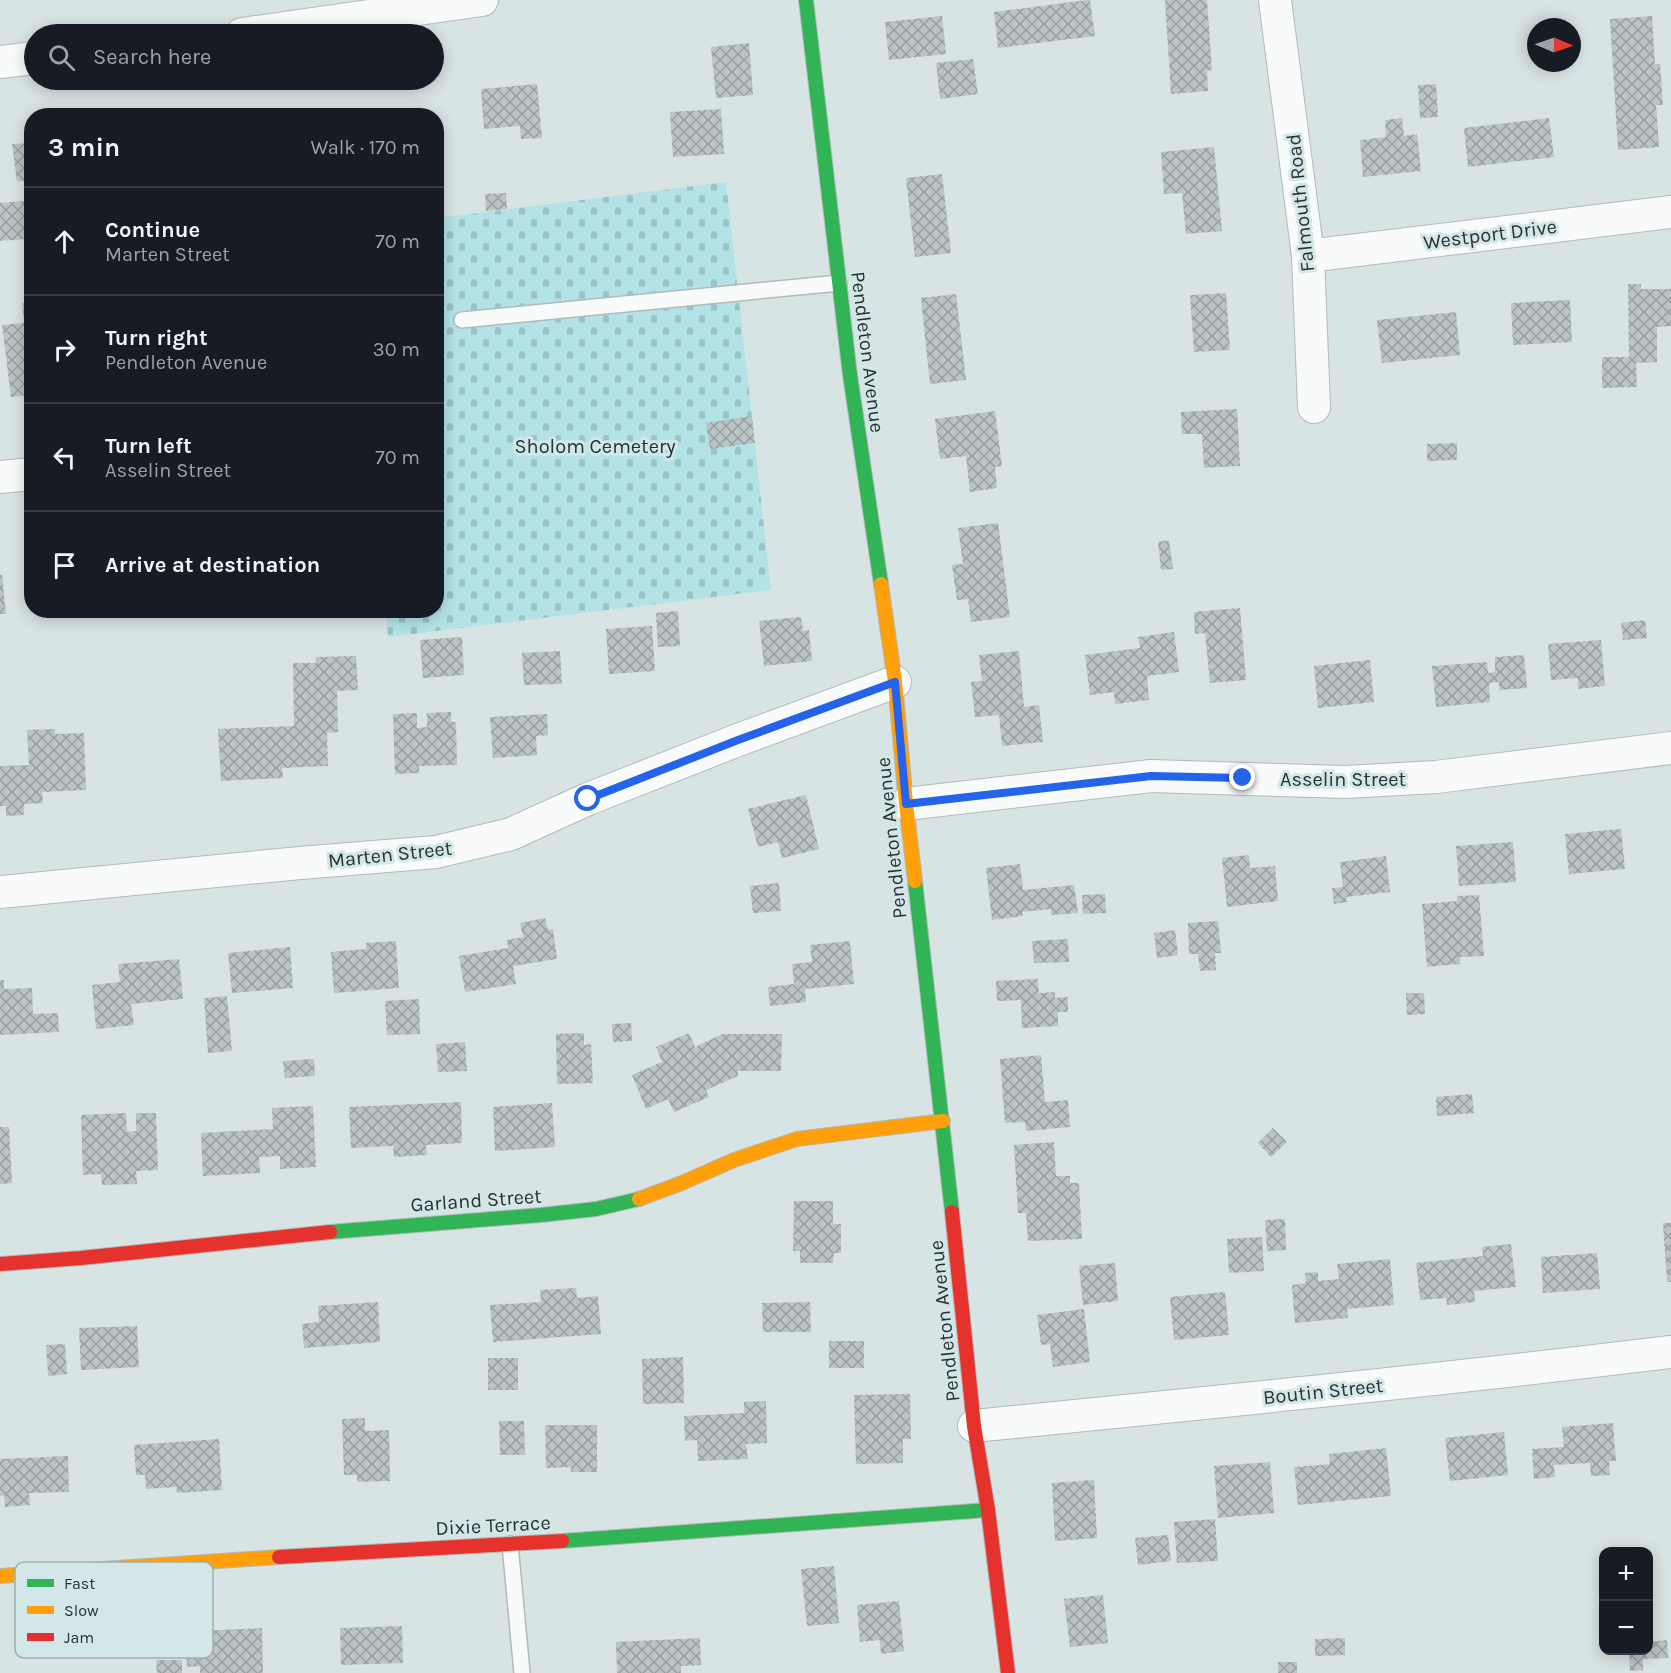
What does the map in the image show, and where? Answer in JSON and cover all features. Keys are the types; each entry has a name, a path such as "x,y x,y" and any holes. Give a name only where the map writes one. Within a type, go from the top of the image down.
{"street":[{"path":"313,24 482,0"},
{"name":"Pendleton Avenue","path":"806,0 850,375 895,682 906,804 943,1121 974,1426 988,1510 1008,1673"},
{"name":"Falmouth Road","path":"1275,0 1308,256 1314,407"},
{"path":"0,62 24,59"},
{"name":"Westport Drive","path":"1308,256 1671,212"},
{"path":"0,477 24,475"},
{"name":"Marten Street","path":"0,892 436,852 511,834 588,799 895,682"},
{"name":"Asselin Street","path":"906,804 1151,776 1345,782 1436,777 1671,748"},
{"name":"Garland Street","path":"0,1264 81,1258 366,1228 596,1209 637,1200 734,1160 797,1139 943,1121"},
{"name":"Boutin Street","path":"974,1426 1346,1389 1671,1352"},
{"name":"Dixie Terrace","path":"201,1562 611,1538 988,1510"},
{"name":"Dixie Terrace","path":"0,1575 15,1574"}],"lane":[{"path":"462,320 839,283"},
{"path":"510,1544 522,1673"}],"green space":[{"name":"Sholom Cemetery","path":"726,182 771,590 388,637 387,618 444,618 444,217"}],"building":[{"path":"1090,0 1095,36 998,48 994,12"},
{"path":"1165,0 1207,0 1212,70 1207,71 1208,91 1171,94"},
{"path":"942,16 946,54 889,60 885,22"},
{"path":"1652,16 1655,64 1660,64 1663,105 1656,105 1659,147 1618,150 1610,19"},
{"path":"749,43 753,95 716,98 711,47"},
{"path":"973,59 978,94 940,99 936,63"},
{"path":"537,84 542,138 521,139 520,126 484,129 481,89"},
{"path":"1436,84 1438,117 1420,118 1418,85"},
{"path":"721,109 724,154 673,157 670,112"},
{"path":"1402,118 1404,136 1417,134 1421,171 1363,177 1360,140 1386,137 1385,120"},
{"path":"1549,118 1554,157 1468,167 1464,128"},
{"path":"24,143 24,181 17,181 12,144"},
{"path":"1214,147 1222,231 1186,234 1182,193 1164,194 1161,152"},
{"path":"942,174 951,253 915,257 906,178"},
{"path":"506,193 507,209 486,211 485,194"},
{"path":"24,201 24,239 0,241 0,203"},
{"path":"1628,284 1641,284 1641,289 1671,289 1671,326 1657,327 1657,362 1636,363 1637,387 1602,388 1602,357 1629,357"},
{"path":"1226,293 1230,350 1194,352 1190,295"},
{"path":"956,294 966,380 930,384 921,298"},
{"path":"1570,300 1572,342 1513,345 1511,303"},
{"path":"1456,312 1460,355 1382,363 1377,320"},
{"path":"24,323 24,396 11,397 2,325"},
{"path":"1237,409 1240,466 1204,468 1202,434 1182,434 1181,412"},
{"path":"995,411 1002,466 995,467 997,488 970,492 966,456 940,459 935,419"},
{"path":"752,416 755,443 710,449 706,423"},
{"path":"1457,443 1457,460 1427,461 1427,444"},
{"path":"998,523 1010,617 971,622 968,599 957,600 952,565 963,564 958,528"},
{"path":"1169,540 1173,569 1161,570 1158,542"},
{"path":"0,575 2,575 6,614 0,614"},
{"path":"1240,608 1246,680 1210,683 1205,633 1195,634 1194,612"},
{"path":"678,611 680,646 658,647 656,613"},
{"path":"801,617 803,631 809,630 812,661 764,666 759,621"},
{"path":"1645,620 1647,638 1623,640 1621,623"},
{"path":"652,626 655,671 609,674 606,629"},
{"path":"1174,632 1179,672 1147,676 1149,700 1115,704 1114,692 1090,695 1085,655 1140,648 1138,637"},
{"path":"462,637 464,675 423,678 420,640"},
{"path":"1601,640 1605,686 1578,689 1578,678 1551,680 1548,644"},
{"path":"560,651 562,684 524,685 522,653"},
{"path":"1019,651 1024,707 1039,705 1043,742 1002,746 999,715 975,717 971,682 982,681 979,655"},
{"path":"1524,655 1527,688 1499,690 1499,682 1489,683 1490,702 1436,707 1432,666 1487,662 1488,673 1495,672 1495,657"},
{"path":"356,656 358,690 337,691 338,732 327,733 328,766 282,768 283,778 221,781 218,729 294,726 293,663 316,663 316,657"},
{"path":"1370,660 1374,702 1318,708 1314,666"},
{"path":"451,712 451,722 456,722 457,765 419,766 419,773 395,774 393,714 417,713 417,728 427,727 427,713"},
{"path":"547,714 548,735 536,736 537,755 493,758 490,717"},
{"path":"55,729 55,734 84,733 86,790 42,792 43,803 24,804 24,815 6,816 6,806 0,806 0,766 29,765 27,730"},
{"path":"806,795 819,849 782,858 778,842 758,847 748,809"},
{"path":"1621,829 1625,869 1569,874 1565,834"},
{"path":"1513,842 1516,882 1459,886 1456,846"},
{"path":"1249,855 1250,868 1275,866 1278,901 1227,907 1222,858"},
{"path":"1386,856 1390,892 1346,897 1347,902 1334,904 1332,888 1343,887 1340,862"},
{"path":"1020,864 1023,890 1074,885 1078,913 1051,915 1051,909 1022,912 1023,916 992,920 986,868"},
{"path":"779,883 781,911 753,913 750,886"},
{"path":"1105,894 1106,913 1083,914 1082,895"},
{"path":"1479,895 1484,956 1460,957 1460,964 1427,967 1422,904 1457,901 1457,896"},
{"path":"545,918 548,930 553,929 557,959 513,966 516,984 465,992 459,956 508,948 507,940 523,937 520,923"},
{"path":"1218,921 1221,953 1215,953 1216,970 1200,971 1198,954 1189,954 1188,923"},
{"path":"1175,930 1178,955 1157,958 1154,933"},
{"path":"1068,939 1069,962 1034,963 1032,941"},
{"path":"396,941 399,988 334,993 331,952 366,949 366,943"},
{"path":"850,941 854,984 805,989 806,1002 770,1006 768,987 794,984 792,964 812,962 810,945"},
{"path":"290,947 293,988 232,993 228,953"},
{"path":"179,959 183,999 131,1004 134,1025 96,1029 92,985 120,982 118,964"},
{"path":"1038,979 1039,993 1055,992 1055,998 1068,997 1068,1012 1058,1012 1058,1026 1022,1028 1021,1000 997,1001 996,981"},
{"path":"0,980 4,980 4,989 32,988 33,1014 58,1013 59,1032 0,1035"},
{"path":"1406,993 1424,993 1425,1014 1407,1015"},
{"path":"227,996 232,1051 208,1053 204,998"},
{"path":"419,999 420,1034 387,1035 385,1001"},
{"path":"631,1023 632,1041 613,1042 612,1024"},
{"path":"584,1033 584,1045 591,1044 593,1083 557,1084 556,1034"},
{"path":"689,1033 695,1047 722,1034 782,1034 781,1071 738,1071 738,1076 706,1090 709,1097 674,1112 668,1099 646,1109 632,1075 662,1062 656,1047"},
{"path":"465,1042 467,1071 438,1072 436,1044"},
{"path":"1041,1055 1045,1102 1068,1100 1070,1127 1026,1131 1025,1122 1005,1123 1000,1059"},
{"path":"314,1059 315,1076 285,1078 283,1061"},
{"path":"1472,1094 1474,1113 1437,1116 1436,1097"},
{"path":"461,1102 462,1143 426,1145 427,1155 394,1157 393,1146 351,1148 349,1107"},
{"path":"552,1103 555,1147 495,1151 493,1107"},
{"path":"313,1106 316,1167 280,1169 280,1156 259,1157 260,1173 203,1176 201,1133 273,1129 272,1108"},
{"path":"126,1113 127,1132 136,1131 136,1113 156,1113 158,1170 136,1171 137,1184 102,1185 101,1174 83,1175 81,1115"},
{"path":"0,1127 9,1127 12,1183 0,1184"},
{"path":"1273,1128 1287,1142 1271,1157 1258,1143"},
{"path":"1054,1142 1056,1176 1070,1176 1070,1183 1079,1183 1082,1239 1028,1241 1026,1213 1018,1213 1014,1145"},
{"path":"794,1201 833,1201 833,1224 841,1224 841,1253 834,1253 833,1263 800,1263 800,1251 793,1251"},
{"path":"1285,1219 1286,1250 1267,1251 1265,1220"},
{"path":"1663,1223 1671,1223 1671,1282 1667,1282"},
{"path":"1262,1237 1264,1271 1229,1273 1227,1239"},
{"path":"1511,1244 1516,1287 1474,1291 1475,1302 1447,1305 1446,1298 1420,1300 1416,1263 1483,1256 1482,1247"},
{"path":"1597,1253 1600,1289 1543,1293 1541,1257"},
{"path":"1390,1259 1394,1305 1347,1309 1348,1318 1295,1323 1292,1285 1306,1283 1305,1273 1318,1272 1318,1281 1339,1279 1337,1264"},
{"path":"1115,1263 1118,1301 1083,1305 1079,1266"},
{"path":"576,1288 577,1298 598,1296 601,1334 493,1342 490,1305 541,1302 540,1290"},
{"path":"1225,1292 1229,1335 1174,1340 1170,1297"},
{"path":"378,1302 380,1342 304,1348 302,1324 319,1322 318,1306"},
{"path":"810,1302 811,1332 763,1332 762,1303"},
{"path":"1084,1309 1090,1362 1053,1367 1050,1344 1041,1345 1037,1315"},
{"path":"137,1326 139,1367 81,1370 79,1328"},
{"path":"829,1341 864,1341 864,1368 829,1368"},
{"path":"65,1344 67,1374 48,1376 46,1345"},
{"path":"683,1357 684,1403 643,1404 642,1359"},
{"path":"488,1358 518,1358 518,1390 488,1390"},
{"path":"910,1394 911,1439 903,1439 903,1463 856,1464 854,1395"},
{"path":"766,1401 767,1443 746,1444 748,1459 698,1461 697,1440 685,1441 684,1416 744,1413 744,1402"},
{"path":"365,1418 365,1431 389,1430 390,1481 357,1482 357,1475 344,1475 342,1419"},
{"path":"499,1421 524,1421 525,1455 500,1455"},
{"path":"1613,1423 1616,1461 1609,1461 1610,1475 1591,1476 1590,1463 1554,1465 1555,1477 1534,1479 1532,1449 1564,1447 1562,1427"},
{"path":"545,1425 597,1425 597,1472 571,1472 571,1467 546,1468"},
{"path":"1504,1432 1508,1475 1450,1481 1445,1438"},
{"path":"219,1439 222,1490 177,1493 176,1487 146,1489 145,1475 136,1475 134,1445"},
{"path":"1386,1448 1391,1496 1298,1505 1294,1467 1330,1464 1329,1454"},
{"path":"68,1456 69,1492 29,1493 30,1505 5,1507 4,1495 0,1496 0,1459"},
{"path":"1270,1462 1274,1513 1218,1518 1214,1466"},
{"path":"1094,1480 1097,1538 1055,1541 1052,1483"},
{"path":"1215,1519 1218,1561 1177,1563 1174,1522"},
{"path":"1168,1535 1171,1561 1138,1565 1135,1538"},
{"path":"834,1566 839,1623 807,1626 801,1569"},
{"path":"1103,1595 1108,1643 1070,1647 1064,1599"},
{"path":"899,1601 904,1651 881,1654 880,1640 860,1642 857,1605"},
{"path":"402,1626 403,1663 341,1665 340,1628"},
{"path":"262,1628 263,1673 200,1673 200,1666 187,1667 187,1658 213,1658 213,1630"},
{"path":"700,1638 701,1665 681,1666 681,1673 617,1673 616,1642"},
{"path":"1345,1638 1345,1655 1315,1656 1315,1639"},
{"path":"1667,1640 1668,1658 1643,1659 1643,1670 1630,1671 1629,1655 1653,1655 1653,1641"},
{"path":"156,1660 182,1660 182,1673 157,1673"},
{"path":"1278,1662 1297,1662 1297,1673 1278,1673"}],"traffic: fast":[{"path":"806,0 850,375 881,584"},
{"path":"915,881 952,1212"},
{"path":"330,1232 541,1215 596,1209 639,1199"},
{"path":"562,1541 988,1510"}],"traffic: slow":[{"path":"881,584 895,682 915,881"},
{"path":"639,1199 734,1160 797,1139 943,1121"},
{"path":"206,1562 279,1557"},
{"path":"0,1576 15,1575"}],"traffic: jam":[{"path":"952,1212 974,1426 988,1510 1008,1673"},
{"path":"0,1264 81,1258 330,1232"},
{"path":"279,1557 562,1541"}],"route":[{"path":"588,799 895,682 906,804 1151,776 1243,778"}]}
